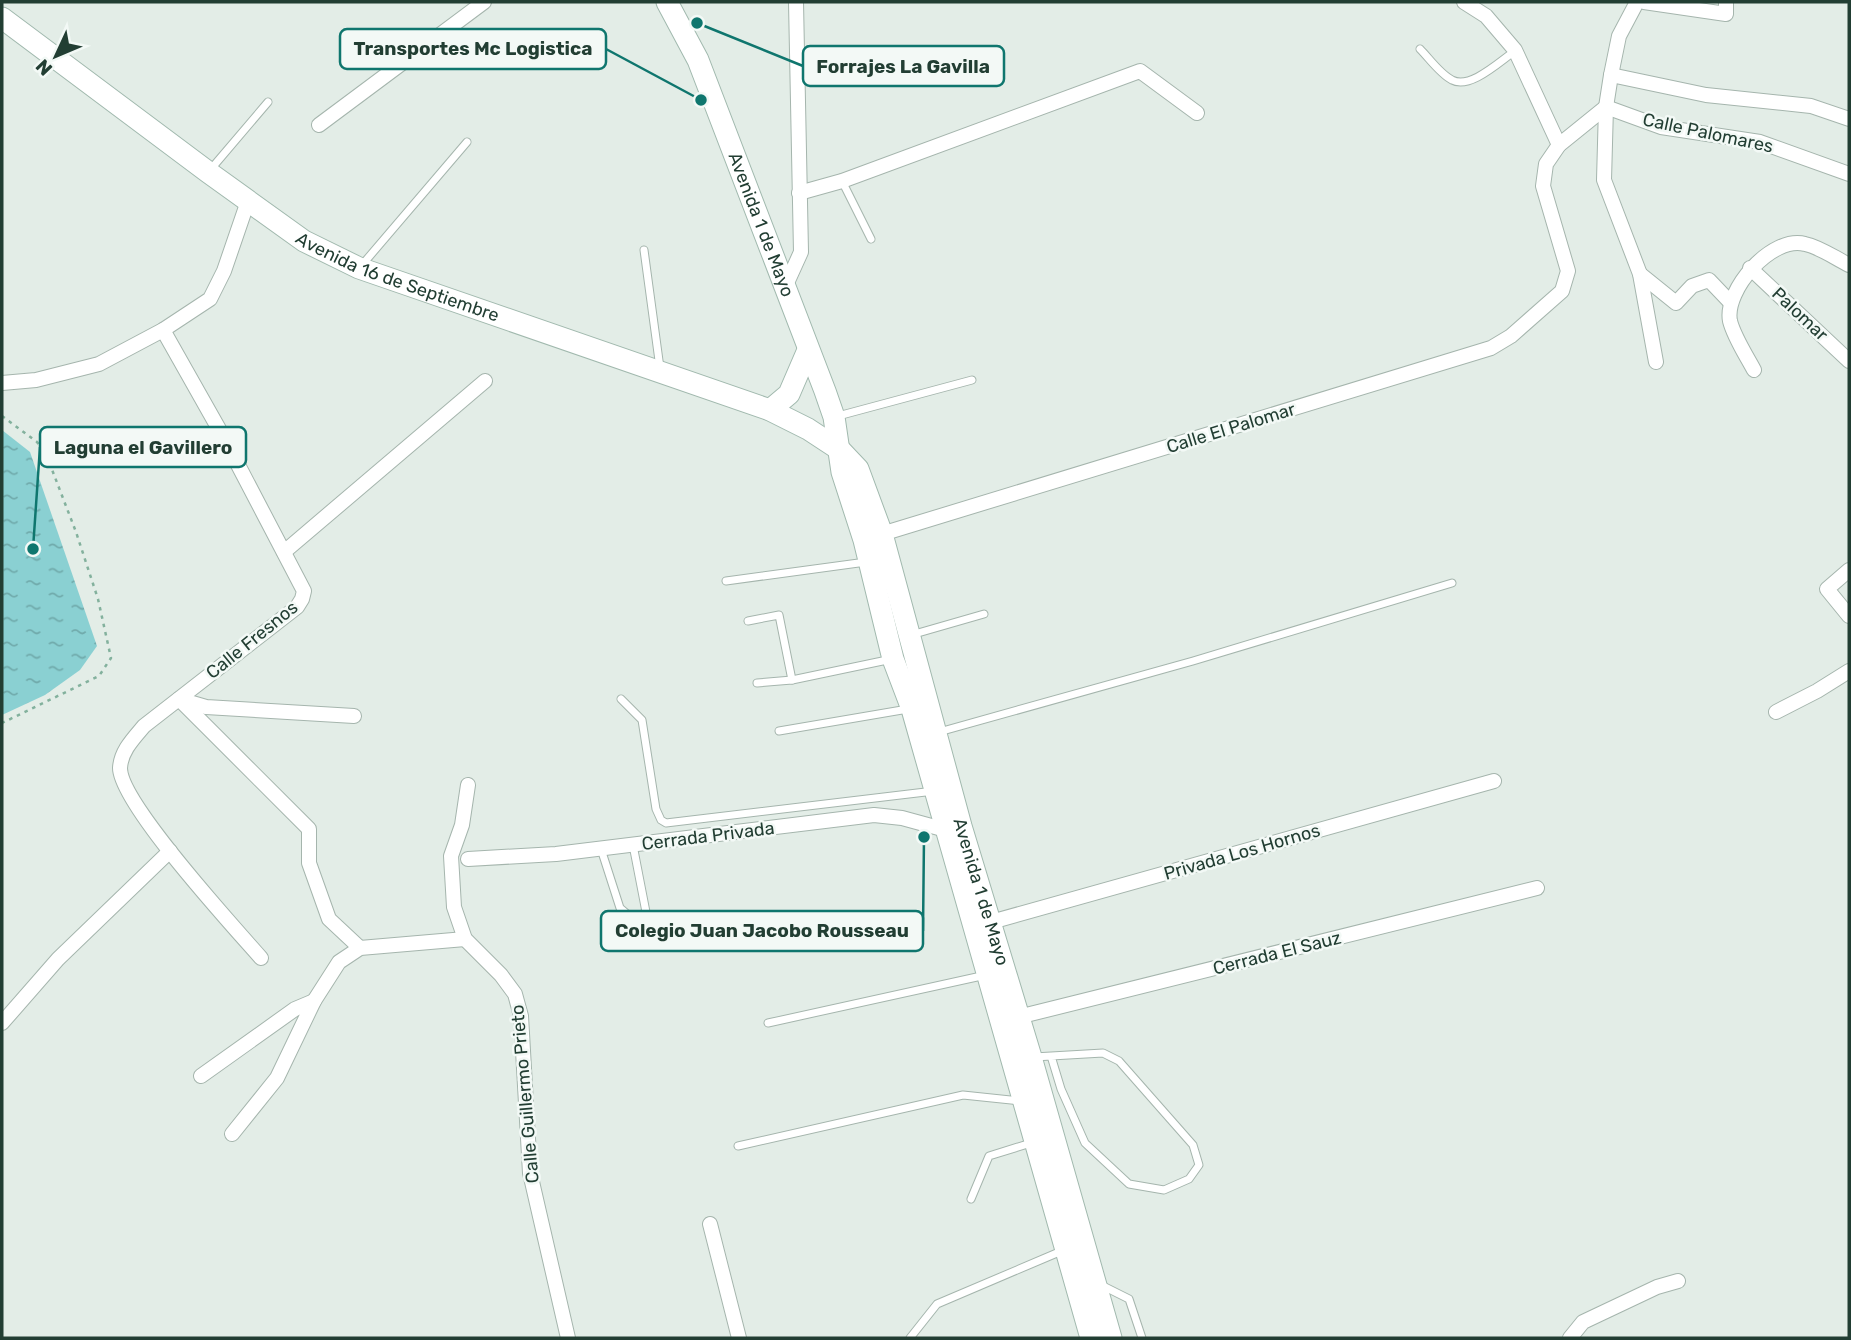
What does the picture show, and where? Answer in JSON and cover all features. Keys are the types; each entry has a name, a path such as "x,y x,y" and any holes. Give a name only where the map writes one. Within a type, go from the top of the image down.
{"main road":[{"name":"Avenida 1 de Mayo","path":"667,2 698,60 786,285 834,417 840,450 858,470 873,537 911,635 935,733 1018,1017 1041,1056 1111,1338"},
{"name":"Avenida 16 de Septiembre","path":"2,18 304,242 359,268 770,410 840,450"},
{"path":"770,410 789,394 808,350"},
{"path":"795,422 811,413 825,391"},
{"name":"Avenida 1 de Mayo","path":"873,537 870,562 893,659 912,709 1091,1338"}],"street":[{"path":"319,125 484,2"},
{"path":"786,285 801,252 796,2"},
{"path":"1464,2 1486,16 1515,50 1559,145 1606,107"},
{"path":"1637,2 1619,36 1611,75 1606,107 1604,180 1640,274 1656,362"},
{"path":"1644,2 1726,8"},
{"path":"799,193 842,181 1140,71 1197,113"},
{"path":"1611,75 1706,95 1811,106 1849,119"},
{"name":"Calle Palomares","path":"1606,107 1661,127 1760,142 1849,174"},
{"name":"Calle El Palomar","path":"873,537 1491,348 1511,336 1542,310 1562,290 1569,271 1543,186 1546,164 1559,145"},
{"path":"2,383 36,380 99,364 163,330 210,299 224,271 248,201"},
{"path":"1754,370 1730,321 1730,302 1751,268 1780,246 1803,243 1849,265"},
{"name":"Palomar","path":"1751,268 1849,361"},
{"path":"1640,274 1676,303 1692,286 1709,280 1730,302"},
{"name":"Calle Fresnos","path":"163,330 304,591 297,607 144,726 126,747 120,766 122,782 170,851 261,958"},
{"path":"284,552 485,381"},
{"path":"1849,570 1827,589 1849,616"},
{"path":"1776,712 1849,671"},
{"path":"179,699 206,707 354,716"},
{"path":"179,699 309,829 309,863 328,919 359,948"},
{"name":"Privada Los Hornos","path":"990,922 1494,781"},
{"name":"Calle Guillermo Prieto","path":"468,785 462,825 452,856 454,907 465,939 501,975 515,994 522,1016 530,1173 568,1338"},
{"name":"Cerrada Privada","path":"468,859 556,854 874,815 902,818 946,830"},
{"path":"2,1023 58,959 170,851"},
{"name":"Cerrada El Sauz","path":"1018,1017 1537,888"},
{"path":"232,1134 277,1078 314,1001 339,962 359,948 465,939"},
{"path":"201,1076 295,1009 314,1001"},
{"path":"710,1224 739,1338"},
{"path":"1570,1338 1583,1322 1657,1287 1678,1281"}],"lane":[{"path":"1420,49 1452,80 1464,83 1515,50"},
{"path":"208,172 268,102"},
{"path":"359,268 467,142"},
{"path":"842,181 871,239"},
{"path":"644,250 661,372"},
{"path":"834,417 972,380"},
{"path":"726,581 870,562"},
{"path":"935,733 1193,661 1452,583"},
{"path":"911,635 984,614"},
{"path":"748,621 779,615 792,680"},
{"path":"757,683 792,680 893,659"},
{"path":"621,699 642,720 656,809 661,820 666,823 935,791"},
{"path":"779,731 912,709"},
{"path":"601,849 620,908 633,919 646,912 633,845"},
{"path":"768,1023 987,975"},
{"path":"1102,1053 1119,1061 1193,1145 1199,1165 1189,1180 1164,1190 1129,1184 1085,1143 1061,1089 1041,1056 1102,1053"},
{"path":"738,1146 963,1095 1025,1102"},
{"path":"971,1199 989,1156 1035,1142"},
{"path":"909,1338 937,1304 1065,1250"},
{"path":"1095,1282 1129,1299 1142,1338"}],"path":[{"path":"2,416 37,442 46,454 94,587 111,657 99,676 2,723"}],"water":[{"path":"2,430 30,452 97,646 80,670 45,695 2,715"}],"place":[{"name":"Forrajes La Gavilla","path":"697,23"},
{"name":"Transportes Mc Logistica","path":"701,100"},
{"name":"Laguna el Gavillero","path":"33,549"},
{"name":"Colegio Juan Jacobo Rousseau","path":"924,837"}]}
